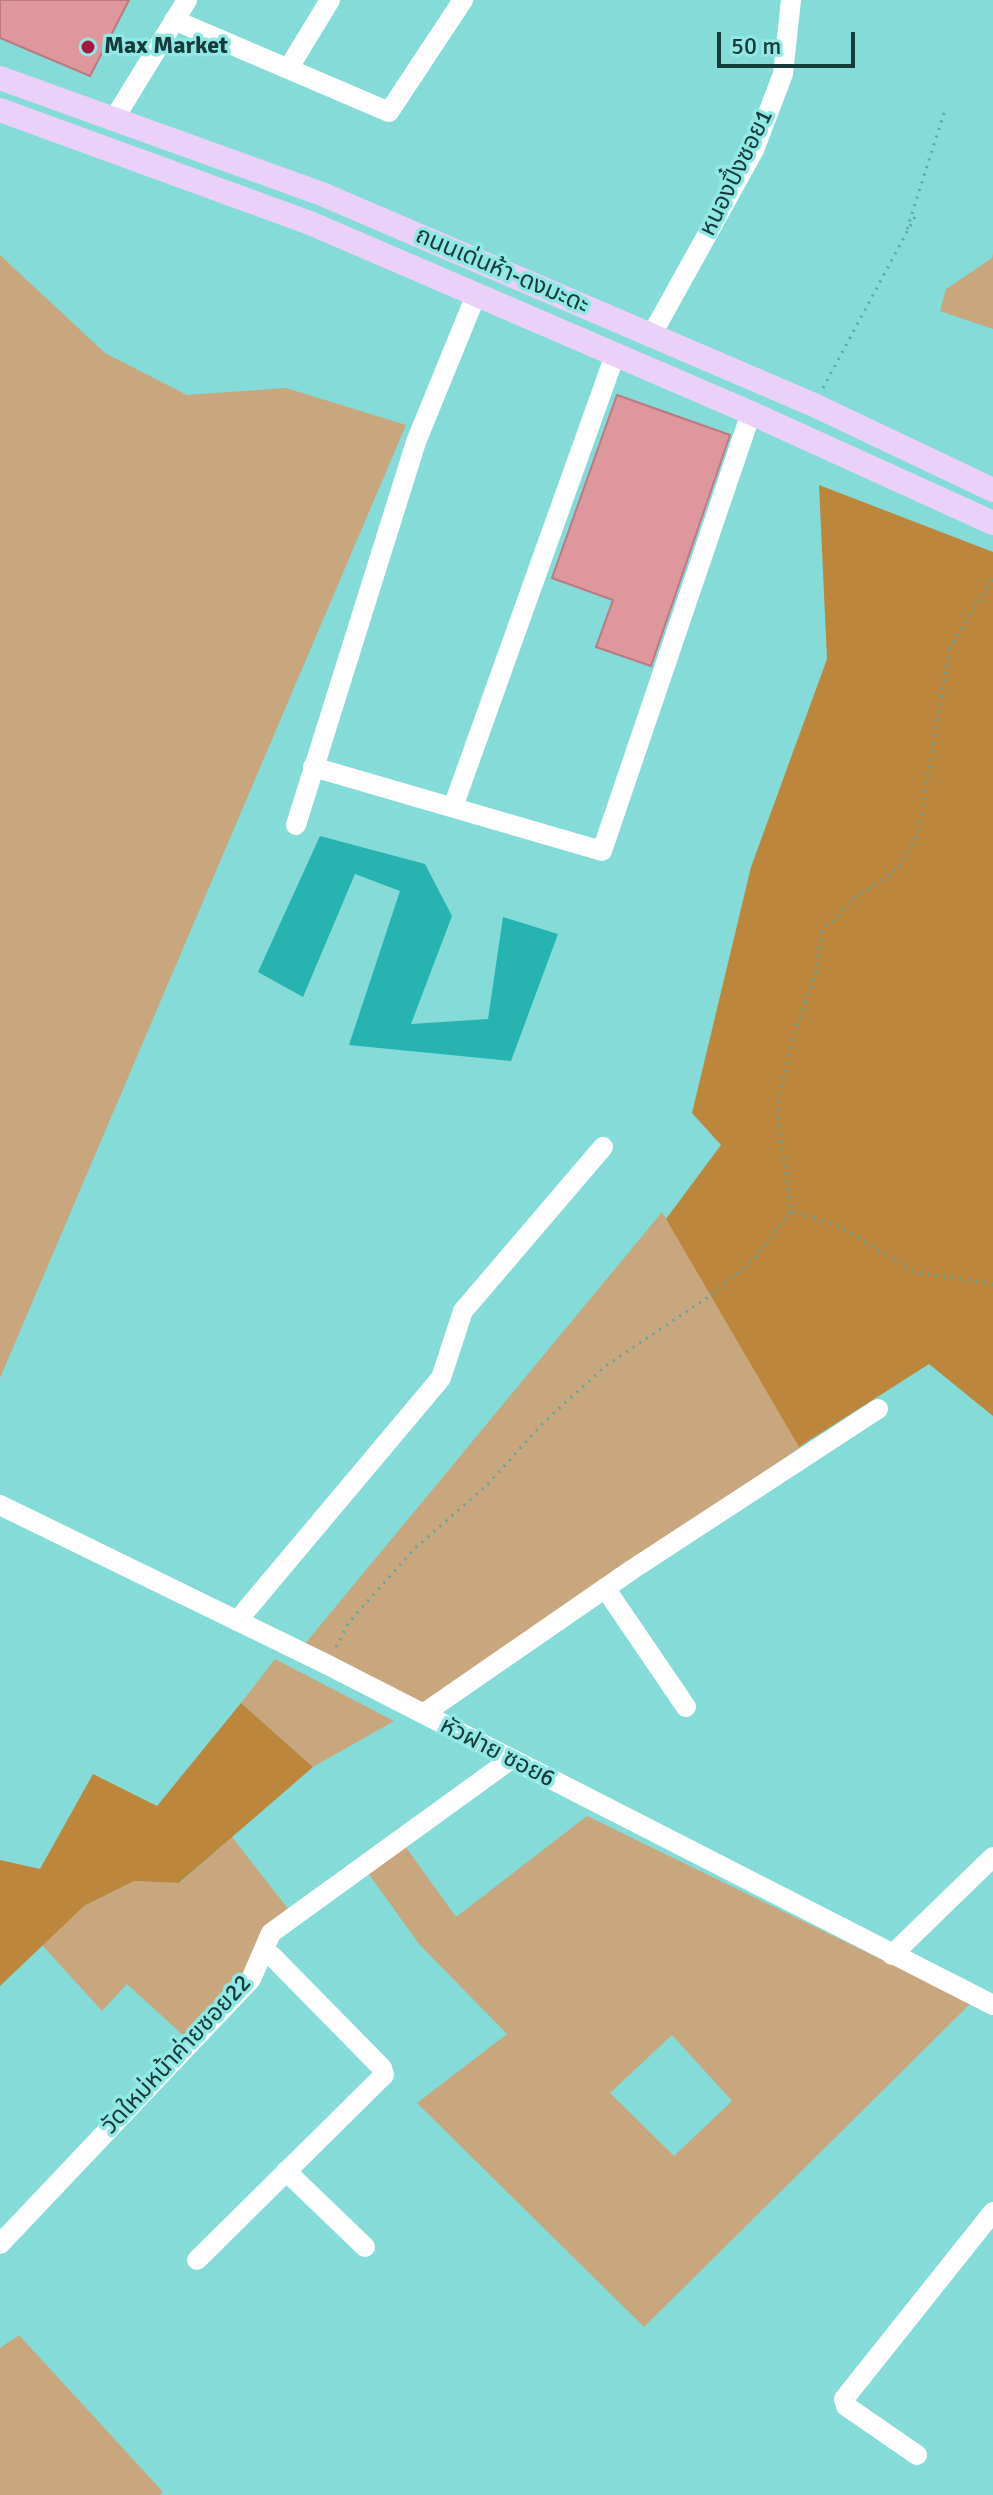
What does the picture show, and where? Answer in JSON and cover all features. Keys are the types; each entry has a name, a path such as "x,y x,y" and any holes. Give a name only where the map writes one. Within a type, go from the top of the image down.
{"main road":[{"name":"ถนนเด่นห้า-ดงมะดะ","path":"0,78 322,194 814,405 993,490"},
{"name":"ถนนเด่นห้า-ดงมะดะ","path":"0,110 310,223 751,413 993,523"},
{"path":"588,343 599,313"}],"street":[{"path":"114,119 187,0"},
{"path":"288,69 330,0"},
{"path":"174,20 389,112 463,0"},
{"name":"หนองปึ๋งซอย1","path":"651,336 754,150 783,74 791,0"},
{"path":"296,825 416,442 476,295"},
{"path":"453,807 615,355"},
{"path":"313,767 602,851 751,413"},
{"path":"237,1621 441,1378 463,1311 603,1147"},
{"path":"423,1714 605,1588 878,1409"},
{"name":"หัวฝาย ซอย6","path":"0,1505 326,1664 993,2005"},
{"path":"605,1588 686,1707"},
{"name":"วัดใหม่หน้าค่ายซอย22","path":"0,2243 251,1979 271,1933 510,1760"},
{"path":"892,1955 993,1857"},
{"path":"197,2260 384,2071 272,1956 264,1954"},
{"path":"286,2171 365,2247"},
{"path":"917,2455 846,2406 844,2399 993,2212"}],"path":[{"path":"903,240 944,113"},
{"path":"814,405 916,215"},
{"path":"326,1664 349,1622 414,1549 486,1486 544,1422 607,1365 708,1297 753,1261 791,1211 777,1111 792,1039 815,976 822,931 852,900 899,868 918,833 950,647 993,578"},
{"path":"791,1211 835,1224 914,1272 993,1284"}],"shaded area":[{"path":"993,253 993,329 940,311 946,289 992,258"},
{"path":"0,255 105,353 187,395 286,388 406,425 0,1378"},
{"path":"819,485 993,552 993,1416 929,1364 799,1447 666,1219 721,1145 692,1113 751,867 827,659"},
{"path":"662,1212 802,1446 423,1714 299,1651"},
{"path":"275,1659 394,1721 313,1767 241,1703"},
{"path":"241,1703 313,1767 179,1883 134,1881 84,1906 0,1986 0,1860 40,1869 93,1774 157,1806"},
{"path":"587,1816 971,2003 644,2327 417,2103 507,2034 419,1944 368,1873 405,1846 456,1917","holes":["672,2035 732,2101 674,2156 610,2093"]},
{"path":"232,1837 289,1910 244,1979 186,2038 127,1984 102,2011 41,1944 84,1906 134,1881 180,1883"},
{"path":"19,2335 163,2492 159,2495 0,2495 0,2348"}],"water":[{"path":"320,836 425,864 452,916 411,1024 488,1019 503,917 558,934 511,1061 349,1045 400,891 355,874 303,997 258,972"}],"building":[{"path":"0,0 129,0 90,76 0,38"},
{"path":"617,395 730,435 651,666 596,647 613,600 552,578"}],"place":[{"name":"Max Market","path":"88,47"}]}
